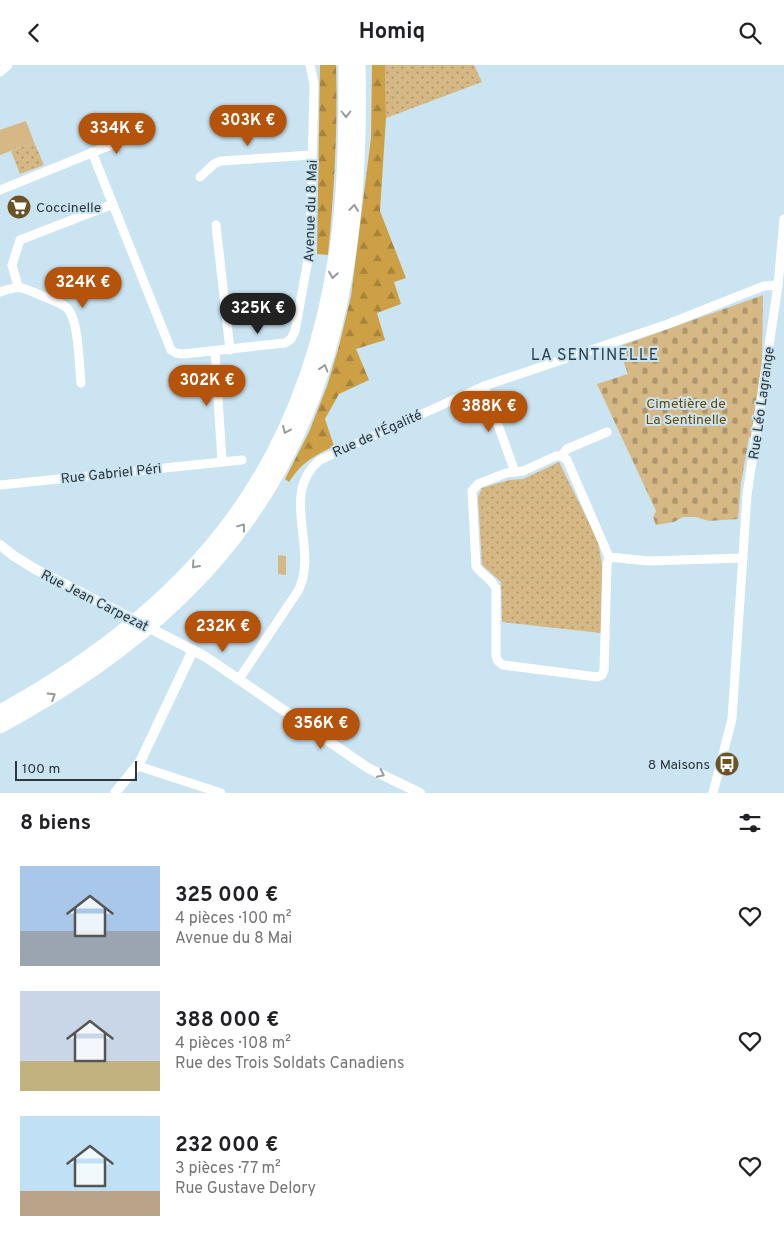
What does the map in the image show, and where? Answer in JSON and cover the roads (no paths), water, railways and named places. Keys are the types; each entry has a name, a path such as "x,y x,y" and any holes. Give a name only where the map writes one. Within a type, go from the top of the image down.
{"highway":[{"path":"162,606 223,532 251,493 272,459 308,375 326,312 339,233 346,152 346,65"},
{"path":"0,726 79,679 162,606 202,576 223,552 261,500 293,444 319,381 338,316 350,246 358,168 358,80 360,65"},
{"path":"0,712 120,642"}],"street":[{"path":"0,72 8,65"},
{"name":"Avenue du 8 Mai","path":"92,152 171,350 183,354 282,344 291,339 295,331 310,249 314,84 310,65"},
{"path":"0,190 132,136"},
{"path":"200,177 220,161 312,155"},
{"path":"18,287 12,265 20,240 113,204"},
{"name":"Rue Léo Lagrange","path":"714,793 731,726 748,487 780,282 784,219"},
{"path":"216,225 230,350"},
{"name":"Rue de l'Égalité","path":"239,679 298,591 302,581 306,560 300,497 303,483 313,467 327,456 484,386 668,324 780,282"},
{"path":"0,292 18,287 25,288 60,303 68,309 72,315 81,383"},
{"path":"215,351 222,461"},
{"path":"484,386 515,472"},
{"path":"561,456 567,449 607,432"},
{"path":"556,456 561,456 567,460 609,557 604,670 602,675 597,677 506,665 500,663 496,656 496,589 492,581 476,566 472,494 473,488 478,484 506,473 515,472 523,471 556,456"},
{"name":"Rue Gabriel Péri","path":"0,485 242,460"},
{"name":"Rue Jean Carpezat","path":"0,545 34,569 193,650 239,679 368,768 420,793"},
{"path":"609,557 644,561 743,558"},
{"path":"115,793 138,766 193,650"},
{"path":"138,766 221,793"}],"place":[{"name":"Coccinelle","path":"19,207"},
{"name":"8 Maisons","path":"727,764"}],"district":[{"name":"LA SENTINELLE","path":"595,354"}],"park label":[{"name":"Cimetière de La Sentinelle","path":"686,411"}]}
